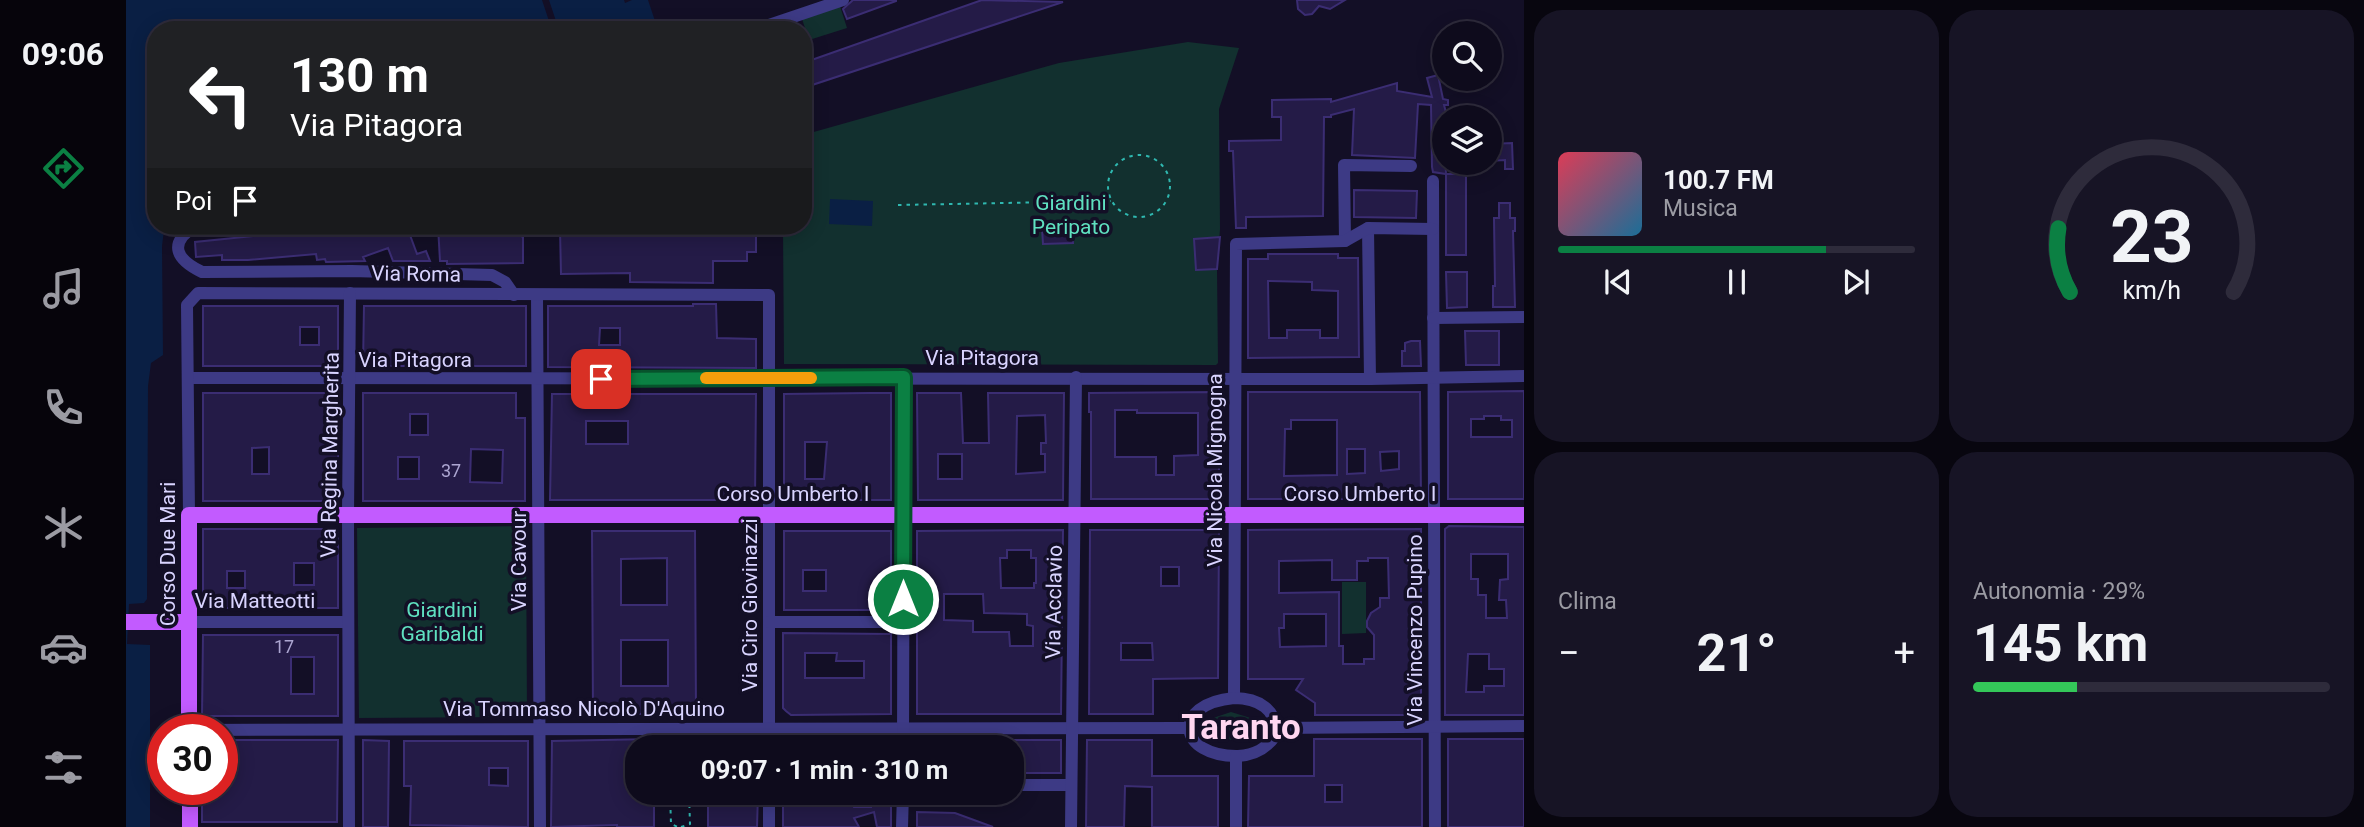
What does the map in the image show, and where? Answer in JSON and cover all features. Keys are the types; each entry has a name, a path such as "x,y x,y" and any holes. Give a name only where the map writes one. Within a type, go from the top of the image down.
{"main road":[{"name":"Corso Umberto I","path":"189,515 1524,515"},
{"name":"Corso Due Mari","path":"189,515 189,714"},
{"name":"Via Matteotti","path":"126,622 189,622"},
{"path":"190,805 190,827"}],"street":[{"path":"781,21 843,0"},
{"path":"1345,242 1345,165 1411,166"},
{"name":"Via Vincenzo Pupino","path":"1433,181 1435,827"},
{"path":"1345,242 1368,228 1433,229"},
{"path":"1368,228 1370,379"},
{"path":"184,235 178,248 180,257 186,265 202,272 352,271 492,275 505,282 514,296"},
{"name":"Via Nicola Mignogna","path":"1234,698 1236,244 1345,242"},
{"name":"Via Roma","path":"188,377 187,305 198,293 769,295"},
{"name":"Via Regina Margherita","path":"349,827 350,293"},
{"name":"Via Cavour","path":"537,295 540,827"},
{"name":"Via Ciro Giovinazzi","path":"769,295 769,735"},
{"path":"1433,318 1524,317"},
{"name":"Via Pitagora","path":"188,377 1370,379 1524,376"},
{"name":"Corso Due Mari","path":"188,377 189,515"},
{"path":"903,735 904,377"},
{"name":"Via Acclavio","path":"1071,827 1076,377"},
{"name":"Via Matteotti","path":"189,622 348,622"},
{"path":"769,622 903,622"},
{"path":"1234,698 1244,698 1263,705 1275,720 1276,728 1275,736 1262,750 1236,756 1225,756 1203,748 1195,742 1189,728 1197,711 1207,704 1234,698"},
{"path":"1276,728 1524,726"},
{"name":"Via Tommaso Nicolò D'Aquino","path":"238,730 1189,728"},
{"path":"1236,756 1236,827"},
{"path":"1024,785 1071,785"},
{"path":"769,805 769,827"},
{"path":"902,805 902,827"}],"path":[{"path":"1128,157 1149,157 1165,171 1169,190 1161,208 1153,214 1135,217 1117,209 1111,201 1108,180 1112,170 1128,157"},
{"path":"898,205 1111,201"},
{"path":"670,805 671,824 680,827 690,824 689,805"}],"green space":[{"path":"839,3 847,28 812,39 812,21 803,21 801,16"},
{"name":"Giardini Peripato","path":"1188,42 1239,48 1219,109 1218,363 784,364 783,235 812,235 812,132 1059,63"},
{"name":"Giardini Garibaldi","path":"526,526 527,717 359,718 357,528"},
{"path":"1342,582 1366,582 1366,633 1342,634"},
{"path":"1231,712 1254,719 1259,728 1248,737 1235,740 1221,738 1208,731 1210,719"}],"water":[{"path":"126,0 542,0 549,21 147,21 147,235 163,235 163,355 151,363 148,386 147,599 144,603 129,604 127,644 150,645 147,805 150,805 150,827 126,827"},
{"path":"549,0 624,0 625,3 648,0 655,21 556,21"},
{"path":"830,199 873,201 872,226 829,224"}],"building":[{"path":"853,0 896,1 847,19 843,9"},
{"path":"982,0 1063,2 812,85 812,60"},
{"path":"1297,0 1345,0 1330,9 1319,6 1312,14 1305,15 1298,9"},
{"path":"1432,77 1432,91 1441,91 1443,99 1448,100 1448,105 1432,105 1432,167 1431,105 1418,104 1415,158 1352,155 1354,109 1324,117 1323,216 1246,217 1246,228 1236,228 1233,151 1229,151 1229,141 1281,140 1281,117 1272,117 1272,100 1331,99 1331,102 1397,83 1397,91 1432,97 1427,78"},
{"path":"1502,143 1512,143 1513,169 1505,169"},
{"path":"1446,175 1466,175 1466,255 1446,255"},
{"path":"1354,190 1417,191 1416,218 1354,217"},
{"path":"1499,203 1510,203 1510,218 1515,218 1515,307 1493,307 1494,218 1499,218"},
{"path":"1072,226 1073,243 1043,244 1042,228"},
{"path":"264,235 410,235 417,254 426,251 430,261 393,261 388,248 363,257 365,261 326,262 325,259 317,260 316,254 222,260 222,255 196,257 195,242"},
{"path":"439,235 523,237 523,263 447,264 447,261 440,261"},
{"path":"560,235 756,235 756,252 747,252 747,261 713,261 713,283 630,282 630,273 561,274"},
{"path":"1220,237 1217,269 1196,270 1194,239"},
{"path":"1268,254 1338,254 1338,258 1358,258 1359,357 1248,358 1248,259 1268,259","holes":["1268,281 1312,282 1312,290 1338,291 1338,338 1320,338 1320,330 1287,330 1287,338 1269,338"]},
{"path":"1446,272 1467,272 1467,307 1447,308"},
{"path":"716,304 717,338 756,339 756,368 548,367 548,306","holes":["600,328 620,328 620,345 599,345"]},
{"path":"203,306 338,306 338,366 203,366","holes":["300,327 319,327 319,345 300,345"]},
{"path":"364,306 526,306 526,366 363,366"},
{"path":"1465,331 1499,331 1499,365 1466,365"},
{"path":"1420,341 1421,366 1402,366 1402,351 1405,351 1405,343"},
{"path":"1524,391 1524,499 1448,499 1448,392","holes":["1501,416 1501,420 1512,420 1512,437 1471,437 1471,419"]},
{"path":"1219,392 1219,499 1091,499 1089,393","holes":["1115,410 1137,410 1137,413 1198,413 1198,455 1174,456 1174,475 1156,475 1156,457 1115,457"]},
{"path":"1248,392 1420,392 1421,499 1248,499","holes":["1291,420 1337,420 1337,475 1284,476 1285,429 1291,429","1347,449 1365,449 1365,473 1347,474","1399,451 1399,469 1381,471 1380,452"]},
{"path":"203,393 338,393 338,501 203,501","holes":["269,447 269,474 252,474 252,448"]},
{"path":"363,393 516,393 516,418 525,418 525,501 363,501","holes":["410,414 428,414 428,435 410,435","471,449 503,450 502,483 470,482","398,457 419,457 419,479 398,479"]},
{"path":"891,393 891,500 784,500 784,394","holes":["805,442 827,442 824,479 805,479"]},
{"path":"917,393 961,393 963,443 989,443 988,393 1064,393 1063,500 918,500","holes":["1045,415 1046,443 1041,443 1041,454 1045,454 1045,472 1016,474 1017,416","938,454 962,454 962,479 938,479"]},
{"path":"552,394 756,394 755,500 550,500","holes":["586,421 628,421 628,444 586,444"]},
{"path":"1449,526 1524,527 1524,715 1445,715 1445,529","holes":["1471,554 1508,554 1508,579 1500,580 1499,600 1506,600 1507,618 1486,618 1486,595 1478,595 1478,579 1471,579","1468,654 1489,654 1489,669 1504,669 1504,686 1484,686 1484,692 1466,692"]},
{"path":"203,529 338,529 338,608 203,608","holes":["294,563 314,563 314,585 294,585","227,571 245,571 245,588 227,588"]},
{"path":"1421,529 1421,715 1315,715 1315,703 1296,690 1303,679 1248,679 1248,530","holes":["1368,558 1388,558 1389,598 1380,598 1380,607 1371,613 1367,621 1367,627 1374,635 1374,659 1364,659 1364,664 1343,664 1343,646 1339,646 1339,592 1279,593 1279,561 1332,560 1332,580 1357,580 1357,561 1368,561","1284,614 1326,614 1326,646 1280,647 1279,628 1284,628"]},
{"path":"1063,530 1061,714 917,714 917,531","holes":["1007,550 1031,550 1031,558 1036,558 1034,588 1001,588 1000,558 1007,558","944,594 983,594 984,613 1027,614 1027,625 1033,626 1033,646 1010,646 1009,632 973,632 973,621 944,620"]},
{"path":"1090,530 1219,530 1218,678 1153,679 1153,714 1089,714","holes":["1161,567 1179,567 1179,586 1161,586","1121,643 1152,643 1153,660 1121,660"]},
{"path":"592,531 695,531 696,714 593,714","holes":["667,558 667,605 621,605 621,559","621,640 668,640 668,686 621,686"]},
{"path":"784,531 891,531 891,610 784,610","holes":["803,570 826,570 826,591 803,591"]},
{"path":"783,633 891,634 891,714 791,715 783,708","holes":["805,653 837,653 836,661 864,661 864,678 805,678"]},
{"path":"203,635 338,635 338,716 202,714","holes":["291,657 314,657 314,694 291,694"]},
{"path":"1314,739 1422,739 1422,827 1248,827 1249,776 1314,776","holes":["1325,785 1342,785 1342,802 1325,802"]},
{"path":"1448,739 1524,739 1524,827 1448,827"},
{"path":"238,740 338,740 337,822 202,822 202,805 238,805"},
{"path":"363,740 389,741 388,827 363,827"},
{"path":"625,740 625,805 654,805 654,827 551,827 552,741"},
{"path":"1024,740 1061,740 1061,773 1024,773"},
{"path":"1087,740 1152,740 1152,776 1218,776 1218,827 1152,827 1152,787 1125,786 1124,827 1086,827"},
{"path":"404,741 528,741 528,827 410,825 411,786 404,786","holes":["489,768 508,768 508,786 489,785"]},
{"path":"708,805 758,805 757,827 708,827"},
{"path":"783,805 891,805 891,827 877,827 874,812 854,818 859,827 783,827"},
{"path":"917,812 955,813 993,827 917,827"}],"slow traffic":[{"path":"706,378 811,378"}],"district":[{"name":"Taranto","path":"1241,727"}],"route":[{"path":"601,379 904,377 903,599"}]}
